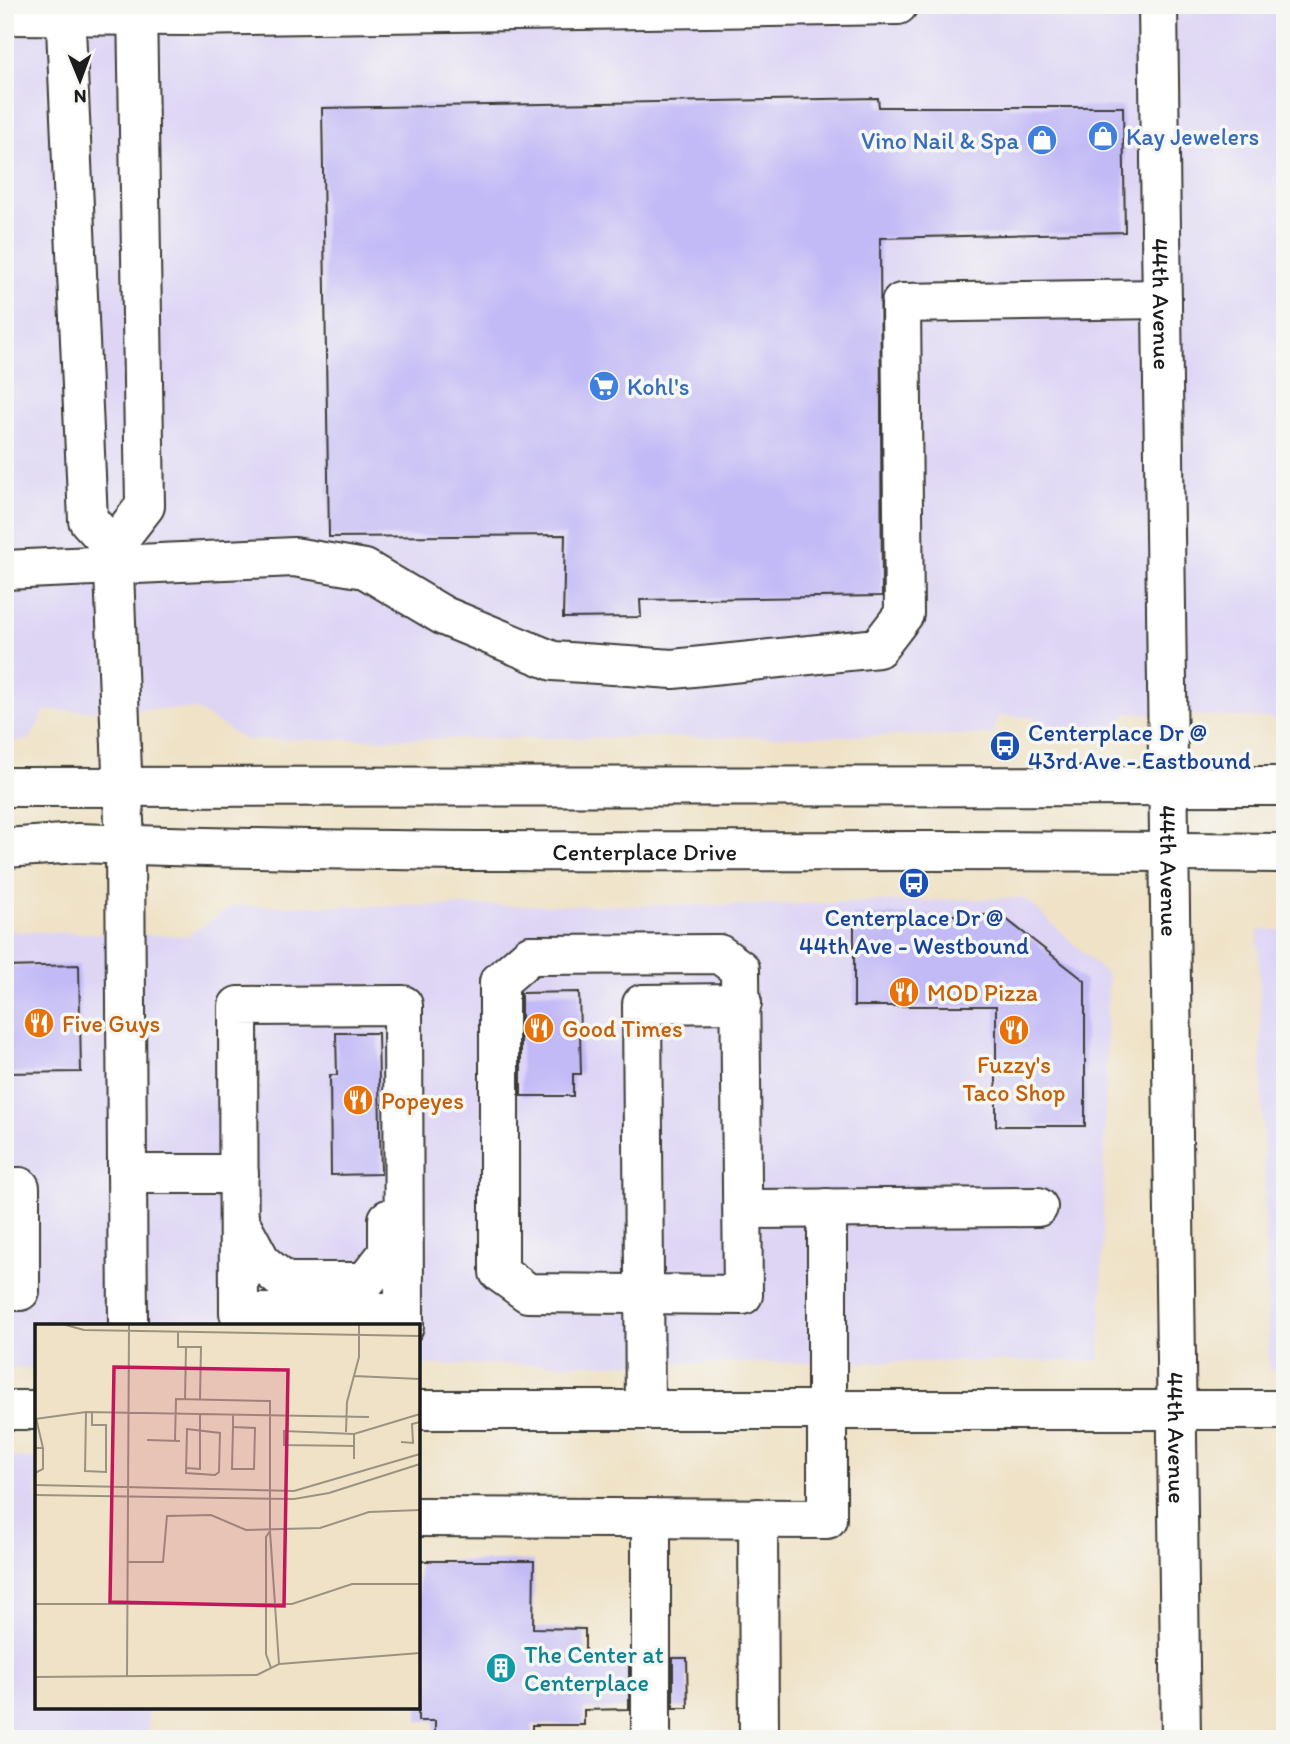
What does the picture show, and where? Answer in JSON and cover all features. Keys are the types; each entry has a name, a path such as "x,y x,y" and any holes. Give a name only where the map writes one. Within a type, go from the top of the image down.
{"street":[{"path":"5,15 65,10 898,5"},
{"name":"44th Avenue","path":"1158,5 1181,1739"},
{"path":"65,10 88,520 113,557 125,845 128,1324"},
{"path":"113,557 145,506 137,11"},
{"path":"5,570 113,557 294,557 365,569 444,617 553,662 673,669 878,648 904,614 901,303 1162,299"},
{"path":"5,787 1285,786"},
{"name":"Centerplace Drive","path":"5,848 79,843 687,851 1285,853"},
{"path":"719,954 740,968 743,1209 743,1295 527,1293 499,1272 499,982 530,955 719,954"},
{"path":"645,1410 642,1004 742,1003"},
{"path":"403,1005 404,1040 404,1319 239,1313 238,1006 403,1005"},
{"path":"239,1220 262,1263 285,1282 365,1282 388,1253 390,1068 404,1040"},
{"path":"127,1174 239,1174"},
{"path":"5,1187 20,1187 20,1292 5,1292"},
{"path":"743,1209 1038,1207"},
{"path":"420,1517 827,1519 827,1208"},
{"path":"5,1410 35,1410"},
{"path":"420,1410 1285,1410"},
{"path":"651,1518 651,1739"},
{"path":"758,1518 759,1739"}],"shaded area":[{"path":"5,5 1285,5 1285,719 1127,713 1112,733 1033,734 1034,717 997,716 994,735 246,740 195,709 45,711 29,740 5,742"},
{"path":"1025,898 1108,976 1100,1361 420,1365 420,1324 35,1324 35,1368 5,1368 5,931 188,936 233,906 761,905"},
{"path":"1258,930 1285,930 1285,1370 1269,1370"},
{"path":"5,1457 35,1458 35,1709 148,1709 148,1739 5,1739"}],"building":[{"name":"Kohl's","path":"878,98 879,107 1123,107 1125,232 880,238 882,596 640,600 641,617 563,618 565,535 329,537 322,108"},
{"path":"854,915 1001,915 1085,981 1085,1126 996,1126 996,1006 854,1006"},
{"path":"79,965 81,1072 5,1073 5,967"},
{"path":"579,992 581,1074 573,1074 573,1096 521,1096 521,993"},
{"name":"Popeyes","path":"336,1033 378,1033 381,1174 331,1175 330,1075 337,1075"},
{"name":"The Center at Centerplace","path":"420,1561 534,1561 533,1628 585,1629 585,1660 629,1659 629,1709 584,1710 584,1725 532,1725 532,1739 435,1739 435,1721 418,1721"},
{"path":"673,1658 687,1658 688,1708 673,1708"}],"place":[{"name":"Kay Jewelers","path":"1103,136"},
{"name":"Vino Nail & Spa","path":"1042,140"},
{"name":"Kohl's","path":"604,386"},
{"name":"Centerplace Dr @ 43rd Ave - Eastbound","path":"1005,746"},
{"name":"Centerplace Dr @ 44th Ave - Westbound","path":"914,883"},
{"name":"MOD Pizza","path":"904,992"},
{"name":"Five Guys","path":"39,1023"},
{"name":"Good Times","path":"539,1028"},
{"name":"Fuzzy's Taco Shop","path":"1014,1030"},
{"name":"Popeyes","path":"358,1100"},
{"name":"The Center at Centerplace","path":"501,1668"}]}
